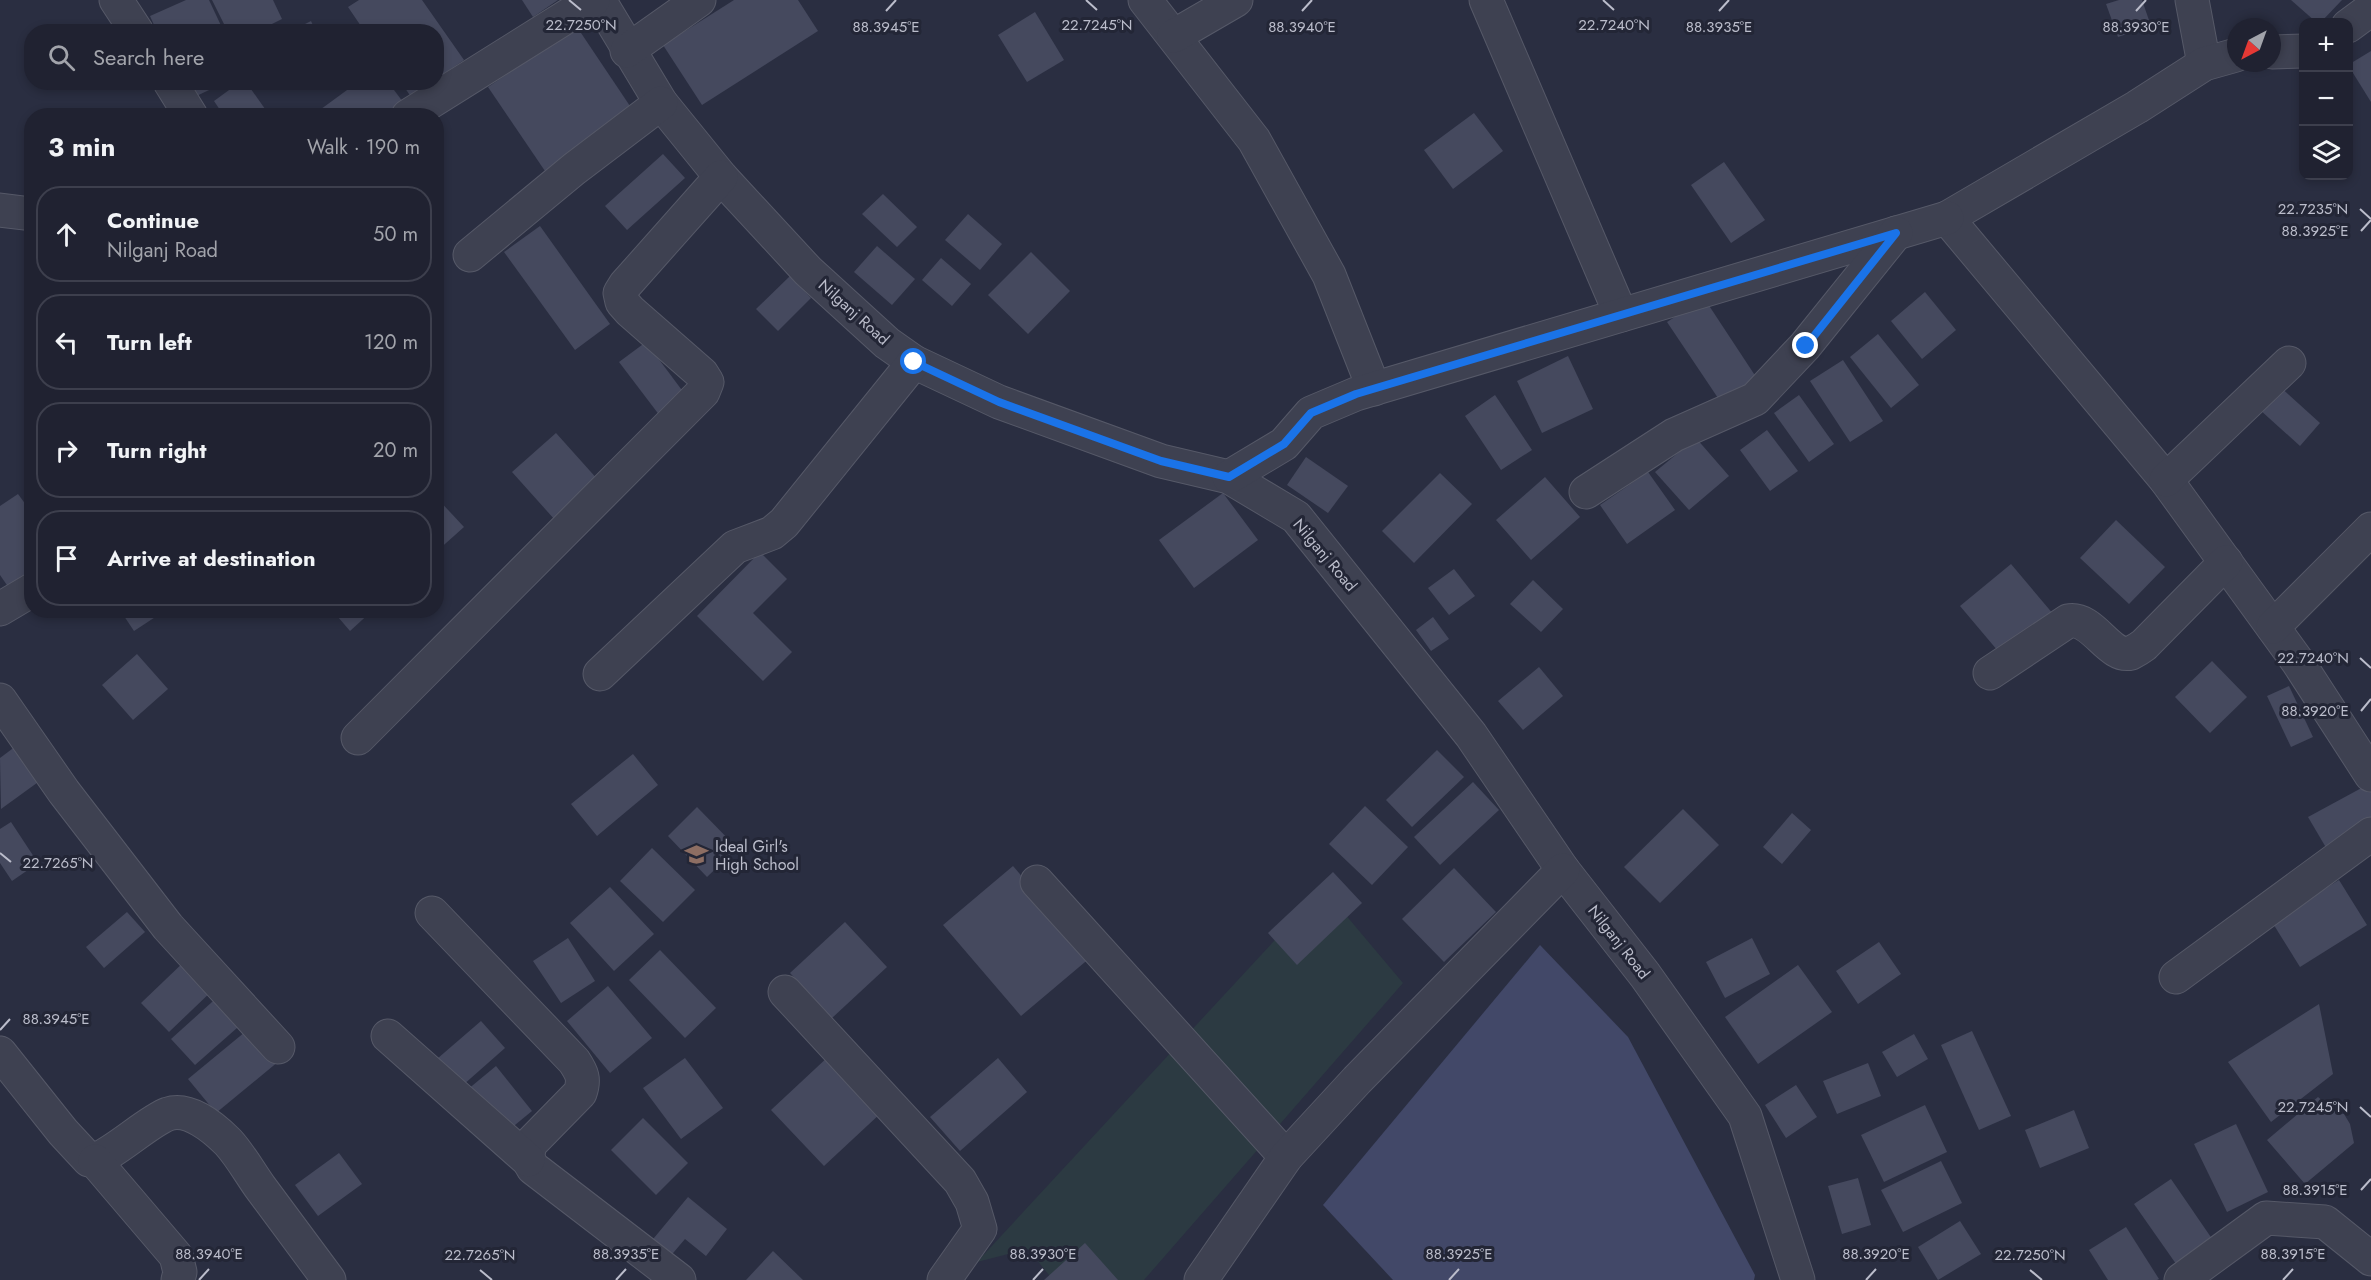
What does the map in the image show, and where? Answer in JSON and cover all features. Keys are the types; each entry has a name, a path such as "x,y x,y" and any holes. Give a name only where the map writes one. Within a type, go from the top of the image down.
{"street":[{"path":"116,0 132,24"},
{"path":"421,108 593,0"},
{"name":"Nilganj Road","path":"599,0 627,51 661,103 722,177 808,271 887,343 914,362 1021,410 1161,461 1229,477 1296,517 1471,735 1563,870 1644,975 1745,1116 1798,1280"},
{"path":"627,51 699,0"},
{"path":"1145,0 1254,140 1329,275 1374,389"},
{"path":"1174,36 1236,0"},
{"path":"1486,0 1621,315"},
{"path":"2192,0 2204,64"},
{"path":"2353,23 2371,9"},
{"path":"2281,52 2299,51"},
{"path":"1229,477 1284,444 1311,413 1374,389 1947,218 2137,107 2204,64 2227,58"},
{"path":"175,90 186,108"},
{"path":"470,255 574,169 661,103"},
{"path":"358,738 703,392 707,382 702,374 630,311 622,302 620,293 722,177"},
{"path":"0,210 24,213"},
{"path":"1947,218 2166,480 2273,627 2370,771"},
{"path":"1586,492 1674,435 1755,399 1806,346 1896,233"},
{"path":"600,674 735,547 772,533 784,523 914,362"},
{"path":"2166,480 2289,363"},
{"path":"2273,627 2371,529"},
{"path":"1989,673 2068,621 2074,620 2084,623 2118,652 2129,653 2144,645 2226,562"},
{"path":"0,609 24,595"},
{"path":"0,700 64,792 168,927 278,1047"},
{"path":"2176,977 2371,834"},
{"path":"1201,1280 1286,1157 1365,1072 1563,870"},
{"path":"1037,882 1286,1157"},
{"path":"432,913 582,1072 584,1082 580,1093 531,1143 527,1152 532,1168 679,1280"},
{"path":"785,992 960,1181 972,1203 980,1229 944,1280"},
{"path":"388,1036 528,1160"},
{"path":"0,1053 84,1157 95,1161 176,1256 182,1277"},
{"path":"95,1161 158,1119 171,1113 186,1113 201,1120 228,1142 329,1280"},
{"path":"2181,1280 2266,1218 2325,1222 2371,1259"}],"shaded area":[{"path":"1323,888 1403,983 1144,1280 1053,1280 1028,1249 977,1262"}],"water":[{"path":"1540,945 1628,1037 1755,1275 1754,1280 1393,1280 1323,1205"}],"building":[{"path":"186,0 209,0 220,24 154,24 150,16"},
{"path":"212,0 273,0 282,19 272,24 224,24"},
{"path":"359,0 422,0 439,24 360,24 348,7"},
{"path":"522,0 558,0 533,17"},
{"path":"734,0 798,0 818,31 702,105 663,45"},
{"path":"2119,0 2142,0 2151,26 2118,37 2106,4"},
{"path":"2291,0 2342,0 2325,18 2311,18"},
{"path":"1035,12 1064,60 1027,82 998,35"},
{"path":"577,27 636,115 547,174 488,87"},
{"path":"444,31 464,60 444,74"},
{"path":"2371,51 2371,102 2353,73 2353,62"},
{"path":"184,90 209,90 188,100"},
{"path":"229,90 252,90 264,108 219,108 214,101"},
{"path":"347,90 394,90 403,102 395,108 322,108"},
{"path":"406,90 421,90 411,97"},
{"path":"1474,113 1503,151 1453,189 1424,150"},
{"path":"663,154 685,178 627,230 605,206"},
{"path":"1724,162 1765,220 1731,243 1691,185"},
{"path":"883,194 917,227 897,247 862,214"},
{"path":"968,214 1002,244 980,270 945,240"},
{"path":"540,226 610,324 575,350 504,252"},
{"path":"877,246 915,279 892,305 854,272"},
{"path":"1031,252 1070,291 1028,334 988,295"},
{"path":"941,258 971,284 952,306 922,280"},
{"path":"790,276 811,298 778,331 756,309"},
{"path":"1925,292 1956,330 1922,359 1891,321"},
{"path":"1704,298 1758,380 1722,404 1667,322"},
{"path":"1878,334 1919,385 1891,408 1850,357"},
{"path":"646,342 687,397 660,416 619,362"},
{"path":"1568,356 1593,409 1542,433 1517,381"},
{"path":"1843,360 1883,421 1850,442 1810,381"},
{"path":"2279,386 2320,423 2300,446 2259,409"},
{"path":"1495,395 1532,450 1501,470 1465,416"},
{"path":"1799,395 1834,444 1809,462 1774,413"},
{"path":"1767,430 1798,471 1770,491 1740,450"},
{"path":"556,433 599,481 555,520 512,472"},
{"path":"1696,438 1729,476 1689,510 1655,472"},
{"path":"1306,457 1348,486 1328,513 1287,485"},
{"path":"1648,472 1675,510 1627,544 1600,505"},
{"path":"1440,473 1472,504 1414,563 1382,531"},
{"path":"1545,477 1580,517 1531,560 1496,520"},
{"path":"1223,493 1258,540 1194,588 1159,540"},
{"path":"18,494 24,502 24,582 11,591 0,575 0,506"},
{"path":"444,506 464,527 444,545"},
{"path":"2116,520 2165,567 2129,604 2080,558"},
{"path":"760,552 787,579 753,613 792,652 763,681 697,616"},
{"path":"2011,564 2054,615 2003,657 1960,606"},
{"path":"1454,569 1475,596 1449,615 1428,588"},
{"path":"1533,580 1563,609 1541,632 1510,604"},
{"path":"1433,617 1449,639 1431,651 1416,630"},
{"path":"125,618 154,618 134,631"},
{"path":"339,618 364,618 350,631"},
{"path":"137,654 168,689 133,720 102,685"},
{"path":"2212,661 2247,697 2210,733 2175,697"},
{"path":"1539,667 1563,696 1523,730 1498,701"},
{"path":"2289,686 2313,737 2291,747 2267,696"},
{"path":"16,746 41,780 1,809 0,758"},
{"path":"1437,750 1464,777 1412,827 1386,800"},
{"path":"633,754 658,785 597,836 571,804"},
{"path":"1473,782 1499,810 1440,865 1414,837"},
{"path":"2367,785 2371,792 2371,828 2328,851 2308,817"},
{"path":"1365,806 1408,847 1372,885 1329,844"},
{"path":"697,807 737,848 707,877 668,836"},
{"path":"1683,809 1719,845 1660,903 1624,867"},
{"path":"1792,813 1811,830 1782,864 1763,847"},
{"path":"11,822 38,863 12,881 0,863 0,829"},
{"path":"652,848 695,890 663,922 620,881"},
{"path":"1013,866 1091,957 1021,1016 943,925"},
{"path":"1454,868 1496,912 1444,962 1402,919"},
{"path":"1333,872 1362,903 1297,965 1268,933"},
{"path":"2339,880 2367,925 2300,967 2272,922"},
{"path":"610,887 654,934 614,971 570,923"},
{"path":"127,912 145,932 104,968 86,947"},
{"path":"845,922 887,967 832,1018 790,973"},
{"path":"568,938 595,981 561,1003 533,961"},
{"path":"1752,938 1770,974 1725,998 1706,962"},
{"path":"1879,942 1901,974 1858,1004 1836,971"},
{"path":"660,950 716,1008 685,1038 629,980"},
{"path":"187,959 215,988 169,1032 141,1003"},
{"path":"1798,965 1832,1012 1758,1064 1725,1017"},
{"path":"608,986 652,1038 610,1073 567,1021"},
{"path":"222,993 246,1020 195,1065 171,1039"},
{"path":"2319,1004 2333,1074 2271,1122 2228,1062"},
{"path":"481,1021 505,1048 454,1093 430,1065"},
{"path":"251,1027 279,1061 216,1113 188,1079"},
{"path":"1972,1031 2011,1116 1979,1130 1941,1045"},
{"path":"1914,1034 1928,1059 1897,1077 1882,1052"},
{"path":"830,1055 882,1112 824,1166 771,1110"},
{"path":"685,1058 723,1108 681,1139 643,1088"},
{"path":"998,1058 1027,1092 960,1151 930,1117"},
{"path":"1868,1063 1881,1096 1837,1114 1823,1081"},
{"path":"496,1066 532,1111 503,1135 467,1090"},
{"path":"1796,1085 1817,1117 1786,1138 1765,1105"},
{"path":"2318,1097 2337,1113 2344,1114 2350,1124 2354,1143 2305,1184 2267,1140"},
{"path":"1925,1105 1947,1152 1884,1182 1861,1135"},
{"path":"2074,1110 2089,1148 2040,1168 2025,1130"},
{"path":"643,1118 688,1163 656,1195 611,1150"},
{"path":"2236,1124 2268,1192 2227,1212 2194,1144"},
{"path":"339,1153 362,1184 318,1216 295,1185"},
{"path":"1941,1161 1962,1203 1903,1232 1881,1190"},
{"path":"1858,1178 1871,1225 1842,1234 1828,1186"},
{"path":"2171,1179 2217,1246 2181,1271 2134,1204"},
{"path":"688,1197 727,1229 706,1256 685,1239 668,1259 649,1244"},
{"path":"1960,1221 1981,1254 1938,1280 1918,1247"},
{"path":"2126,1227 2159,1279 2108,1280 2089,1250"},
{"path":"1085,1243 1118,1280 1044,1280"},
{"path":"773,1251 803,1280 746,1280"}],"place":[{"name":"Ideal Girl's High School","path":"697,855"}],"route":[{"path":"914,362 999,402 1161,461 1229,477 1284,444 1311,413 1356,394 1896,233 1806,346"}]}
